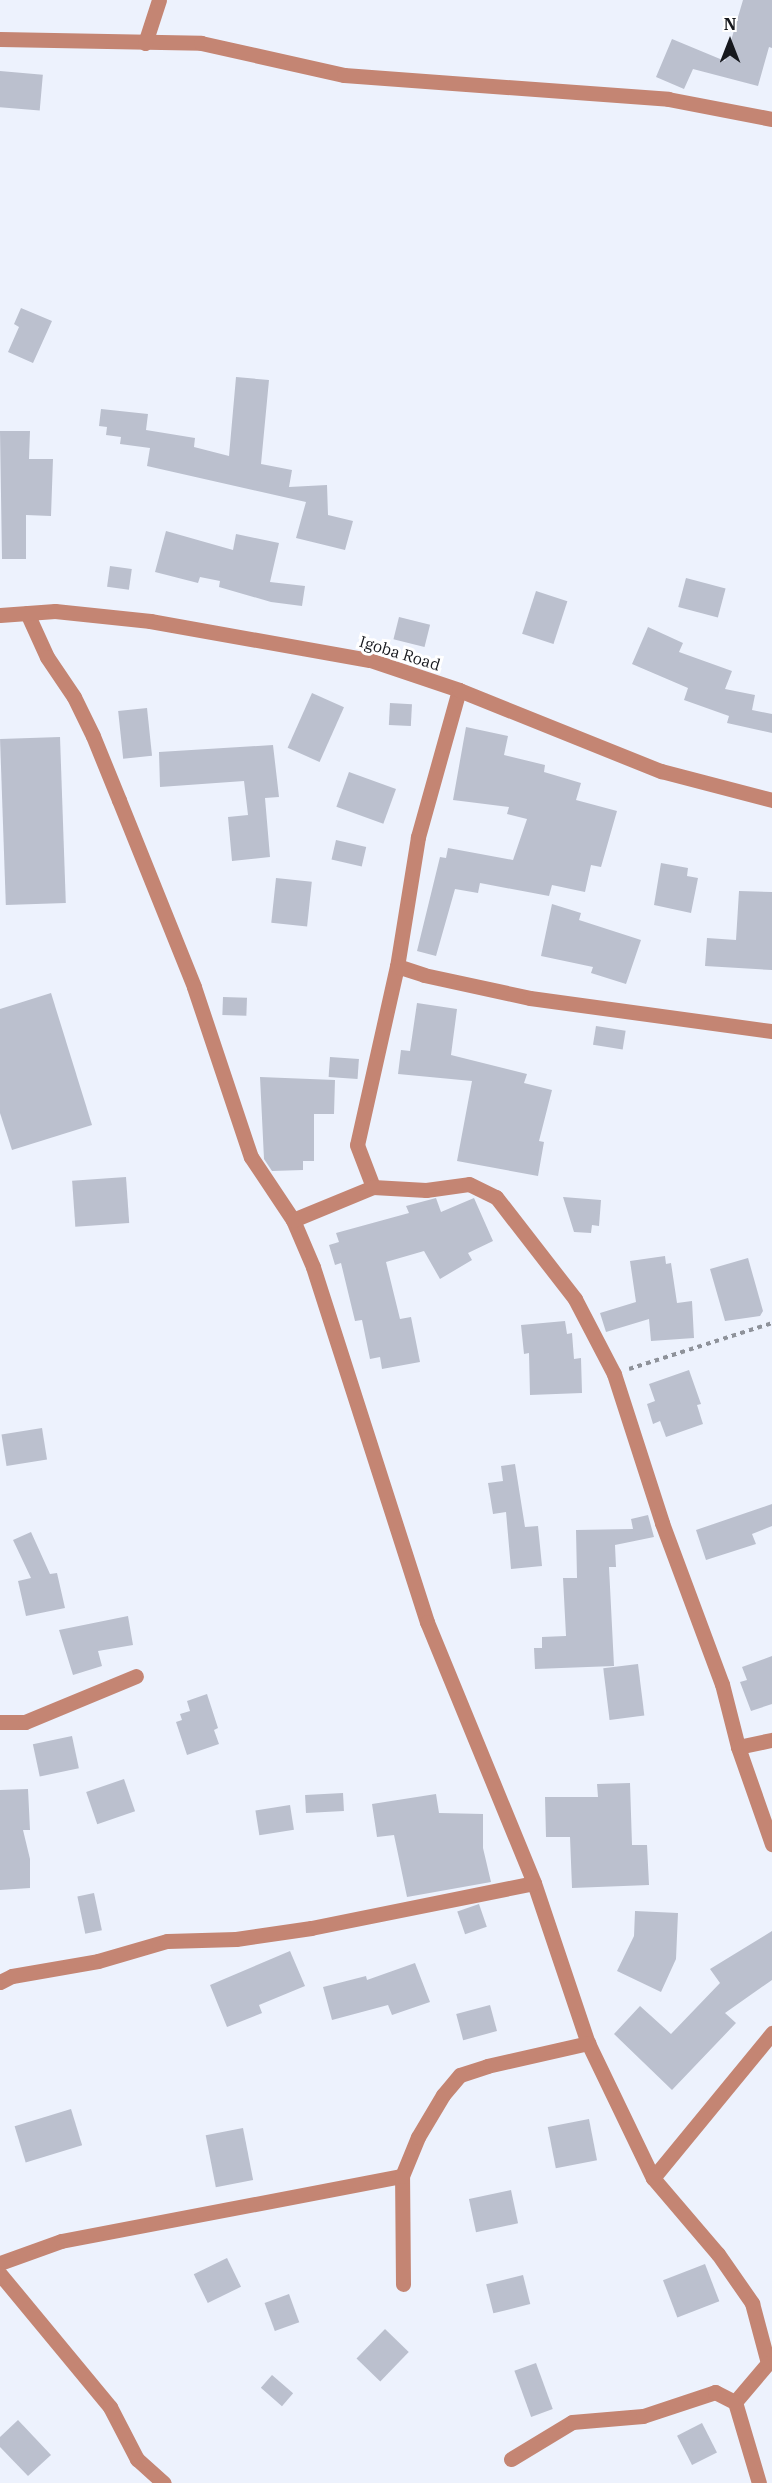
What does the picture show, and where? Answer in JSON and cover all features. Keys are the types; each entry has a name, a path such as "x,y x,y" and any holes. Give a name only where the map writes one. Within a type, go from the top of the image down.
{"street":[{"path":"145,43 159,0"},
{"path":"0,39 201,43 344,75 668,99 772,119"},
{"name":"Igoba Road","path":"0,615 55,611 150,621 292,644 370,660 459,690 661,771 772,800"},
{"path":"27,612 46,657 74,698 93,736 194,987 250,1157 293,1220 345,1358 427,1623 534,1883 588,2043 653,2178 718,2254 752,2303 759,2322 768,2363 735,2402"},
{"path":"373,1187 357,1145 358,1129 397,966 418,837 459,690"},
{"path":"397,966 424,975 530,998 772,1031"},
{"path":"293,1220 373,1187 426,1190 469,1184 496,1197 575,1299 614,1374 666,1534 722,1684 738,1747 772,1844"},
{"path":"0,1722 25,1722 136,1676"},
{"path":"738,1747 772,1740"},
{"path":"0,1983 12,1976 98,1961 167,1941 236,1939 311,1928 534,1883"},
{"path":"653,2178 772,2033"},
{"path":"403,2284 402,2176 418,2137 460,2075 588,2043"},
{"path":"0,2263 61,2241 402,2176"},
{"path":"0,2274 110,2408 137,2459 164,2483"},
{"path":"511,2459 572,2422 643,2416 715,2392 735,2402 759,2483"}],"path":[{"path":"614,1374 772,1323"}],"building":[{"path":"743,0 772,0 772,48 769,47 758,86 693,69 684,89 656,77 672,39 725,61"},
{"path":"0,71 43,75 40,111 0,107"},
{"path":"21,308 52,321 33,363 8,352 19,327 14,324"},
{"path":"236,377 269,380 261,464 292,470 289,487 327,485 328,515 353,521 345,550 296,538 306,502 147,466 150,448 120,444 121,437 106,435 107,427 99,426 101,409 148,414 146,430 195,438 194,447 229,456"},
{"path":"0,431 30,431 29,459 53,459 51,516 26,515 26,559 2,559"},
{"path":"166,531 233,550 236,534 279,543 270,582 305,586 302,606 271,602 219,587 220,581 200,577 198,583 155,572"},
{"path":"110,566 132,569 129,590 107,587"},
{"path":"686,578 726,589 718,618 678,607"},
{"path":"536,591 567,601 553,644 522,634"},
{"path":"399,617 430,625 424,647 393,639"},
{"path":"648,627 683,643 679,652 732,671 725,689 755,695 752,710 772,714 772,733 727,723 729,716 684,700 688,688 632,664"},
{"path":"312,693 344,707 320,762 288,748"},
{"path":"390,703 412,704 411,726 389,725"},
{"path":"147,708 152,756 123,759 118,711"},
{"path":"466,727 508,736 504,755 545,765 544,772 581,783 576,800 617,811 601,867 591,865 585,892 552,885 549,896 480,883 478,893 455,889 436,956 417,951 440,857 446,858 448,848 513,860 527,819 507,814 509,807 453,800"},
{"path":"60,737 66,903 6,905 0,739"},
{"path":"273,745 279,797 265,798 270,857 232,861 228,817 248,815 244,781 160,787 159,752"},
{"path":"349,772 396,789 383,824 336,807"},
{"path":"336,840 366,847 362,866 332,859"},
{"path":"661,863 688,868 687,876 698,878 691,913 654,905"},
{"path":"276,878 312,882 307,927 271,923"},
{"path":"739,891 772,892 772,970 705,966 707,938 736,940"},
{"path":"552,904 581,913 579,920 641,940 626,984 591,973 593,967 541,956"},
{"path":"51,993 92,1125 12,1150 0,1113 0,1009"},
{"path":"223,997 247,998 246,1016 222,1015"},
{"path":"417,1003 457,1009 451,1055 527,1074 524,1083 552,1090 539,1141 544,1142 538,1176 457,1161 472,1081 398,1074 401,1050 410,1051"},
{"path":"596,1026 626,1031 623,1049 593,1045"},
{"path":"330,1057 359,1059 358,1079 329,1077"},
{"path":"260,1077 335,1080 334,1114 314,1114 314,1161 303,1161 303,1170 272,1171 264,1159"},
{"path":"126,1177 129,1223 75,1227 72,1181"},
{"path":"563,1197 601,1200 599,1226 592,1225 591,1233 574,1232"},
{"path":"436,1198 441,1212 474,1198 493,1241 468,1253 472,1260 440,1279 424,1251 386,1262 400,1319 411,1317 420,1362 382,1369 380,1357 370,1359 362,1320 355,1321 341,1263 335,1265 329,1245 339,1242 336,1233 409,1213 406,1206"},
{"path":"665,1256 666,1264 671,1263 677,1303 692,1301 694,1338 651,1341 649,1319 606,1332 600,1313 636,1302 630,1261"},
{"path":"748,1258 763,1311 760,1316 725,1321 710,1269"},
{"path":"565,1321 567,1334 572,1333 574,1359 581,1358 582,1393 530,1395 529,1353 524,1354 521,1325"},
{"path":"689,1370 701,1404 697,1405 703,1424 666,1437 660,1421 653,1424 647,1404 655,1401 649,1384"},
{"path":"42,1428 47,1460 7,1466 2,1434"},
{"path":"515,1464 525,1527 538,1526 542,1566 511,1569 506,1512 493,1514 488,1483 503,1481 501,1466"},
{"path":"772,1504 772,1526 752,1534 756,1544 706,1560 696,1530"},
{"path":"648,1515 654,1537 615,1545 616,1567 609,1567 614,1666 535,1669 534,1648 542,1648 542,1637 566,1636 563,1578 577,1578 576,1530 633,1529 631,1519"},
{"path":"31,1532 50,1574 57,1573 65,1608 26,1616 18,1581 31,1578 13,1540"},
{"path":"128,1616 133,1645 98,1651 102,1666 73,1675 59,1630"},
{"path":"772,1656 772,1704 751,1711 740,1682 747,1680 742,1667"},
{"path":"638,1664 644,1716 610,1720 603,1668"},
{"path":"207,1694 218,1728 214,1730 219,1744 187,1755 176,1722 182,1720 180,1714 190,1711 187,1701"},
{"path":"72,1736 79,1768 40,1777 33,1744"},
{"path":"124,1779 135,1811 97,1824 86,1792"},
{"path":"630,1783 632,1845 647,1845 649,1885 572,1888 570,1837 546,1837 545,1797 598,1797 597,1784"},
{"path":"28,1789 30,1830 23,1830 30,1859 30,1888 0,1890 0,1790"},
{"path":"343,1793 344,1811 306,1813 305,1795"},
{"path":"436,1794 439,1813 483,1814 483,1848 491,1882 407,1897 394,1835 377,1837 372,1804"},
{"path":"290,1805 294,1830 259,1835 255,1810"},
{"path":"94,1893 102,1930 85,1934 77,1897"},
{"path":"479,1904 487,1927 465,1934 457,1911"},
{"path":"635,1911 678,1913 676,1959 661,1992 617,1971 634,1936"},
{"path":"772,1931 772,1980 725,2013 736,2023 672,2090 614,2034 640,2006 671,2034 720,1983 710,1969"},
{"path":"290,1951 305,1986 259,2005 262,2013 227,2027 210,1985"},
{"path":"415,1963 430,2002 392,2015 388,2005 332,2020 323,1987 366,1976 367,1980"},
{"path":"490,2005 497,2031 463,2040 456,2014"},
{"path":"71,2109 82,2145 26,2163 15,2126"},
{"path":"589,2119 597,2160 556,2168 548,2127"},
{"path":"243,2128 253,2180 216,2187 206,2135"},
{"path":"511,2190 518,2223 476,2232 469,2199"},
{"path":"227,2258 241,2287 208,2303 194,2274"},
{"path":"705,2264 719,2301 677,2317 663,2280"},
{"path":"523,2275 530,2304 493,2313 486,2284"},
{"path":"289,2294 299,2322 275,2331 265,2303"},
{"path":"385,2329 409,2352 380,2381 357,2358"},
{"path":"536,2363 553,2409 531,2417 514,2371"},
{"path":"272,2375 293,2393 282,2406 261,2388"},
{"path":"18,2420 51,2455 28,2476 0,2447 0,2437"},
{"path":"702,2423 717,2452 692,2465 677,2436"}]}
